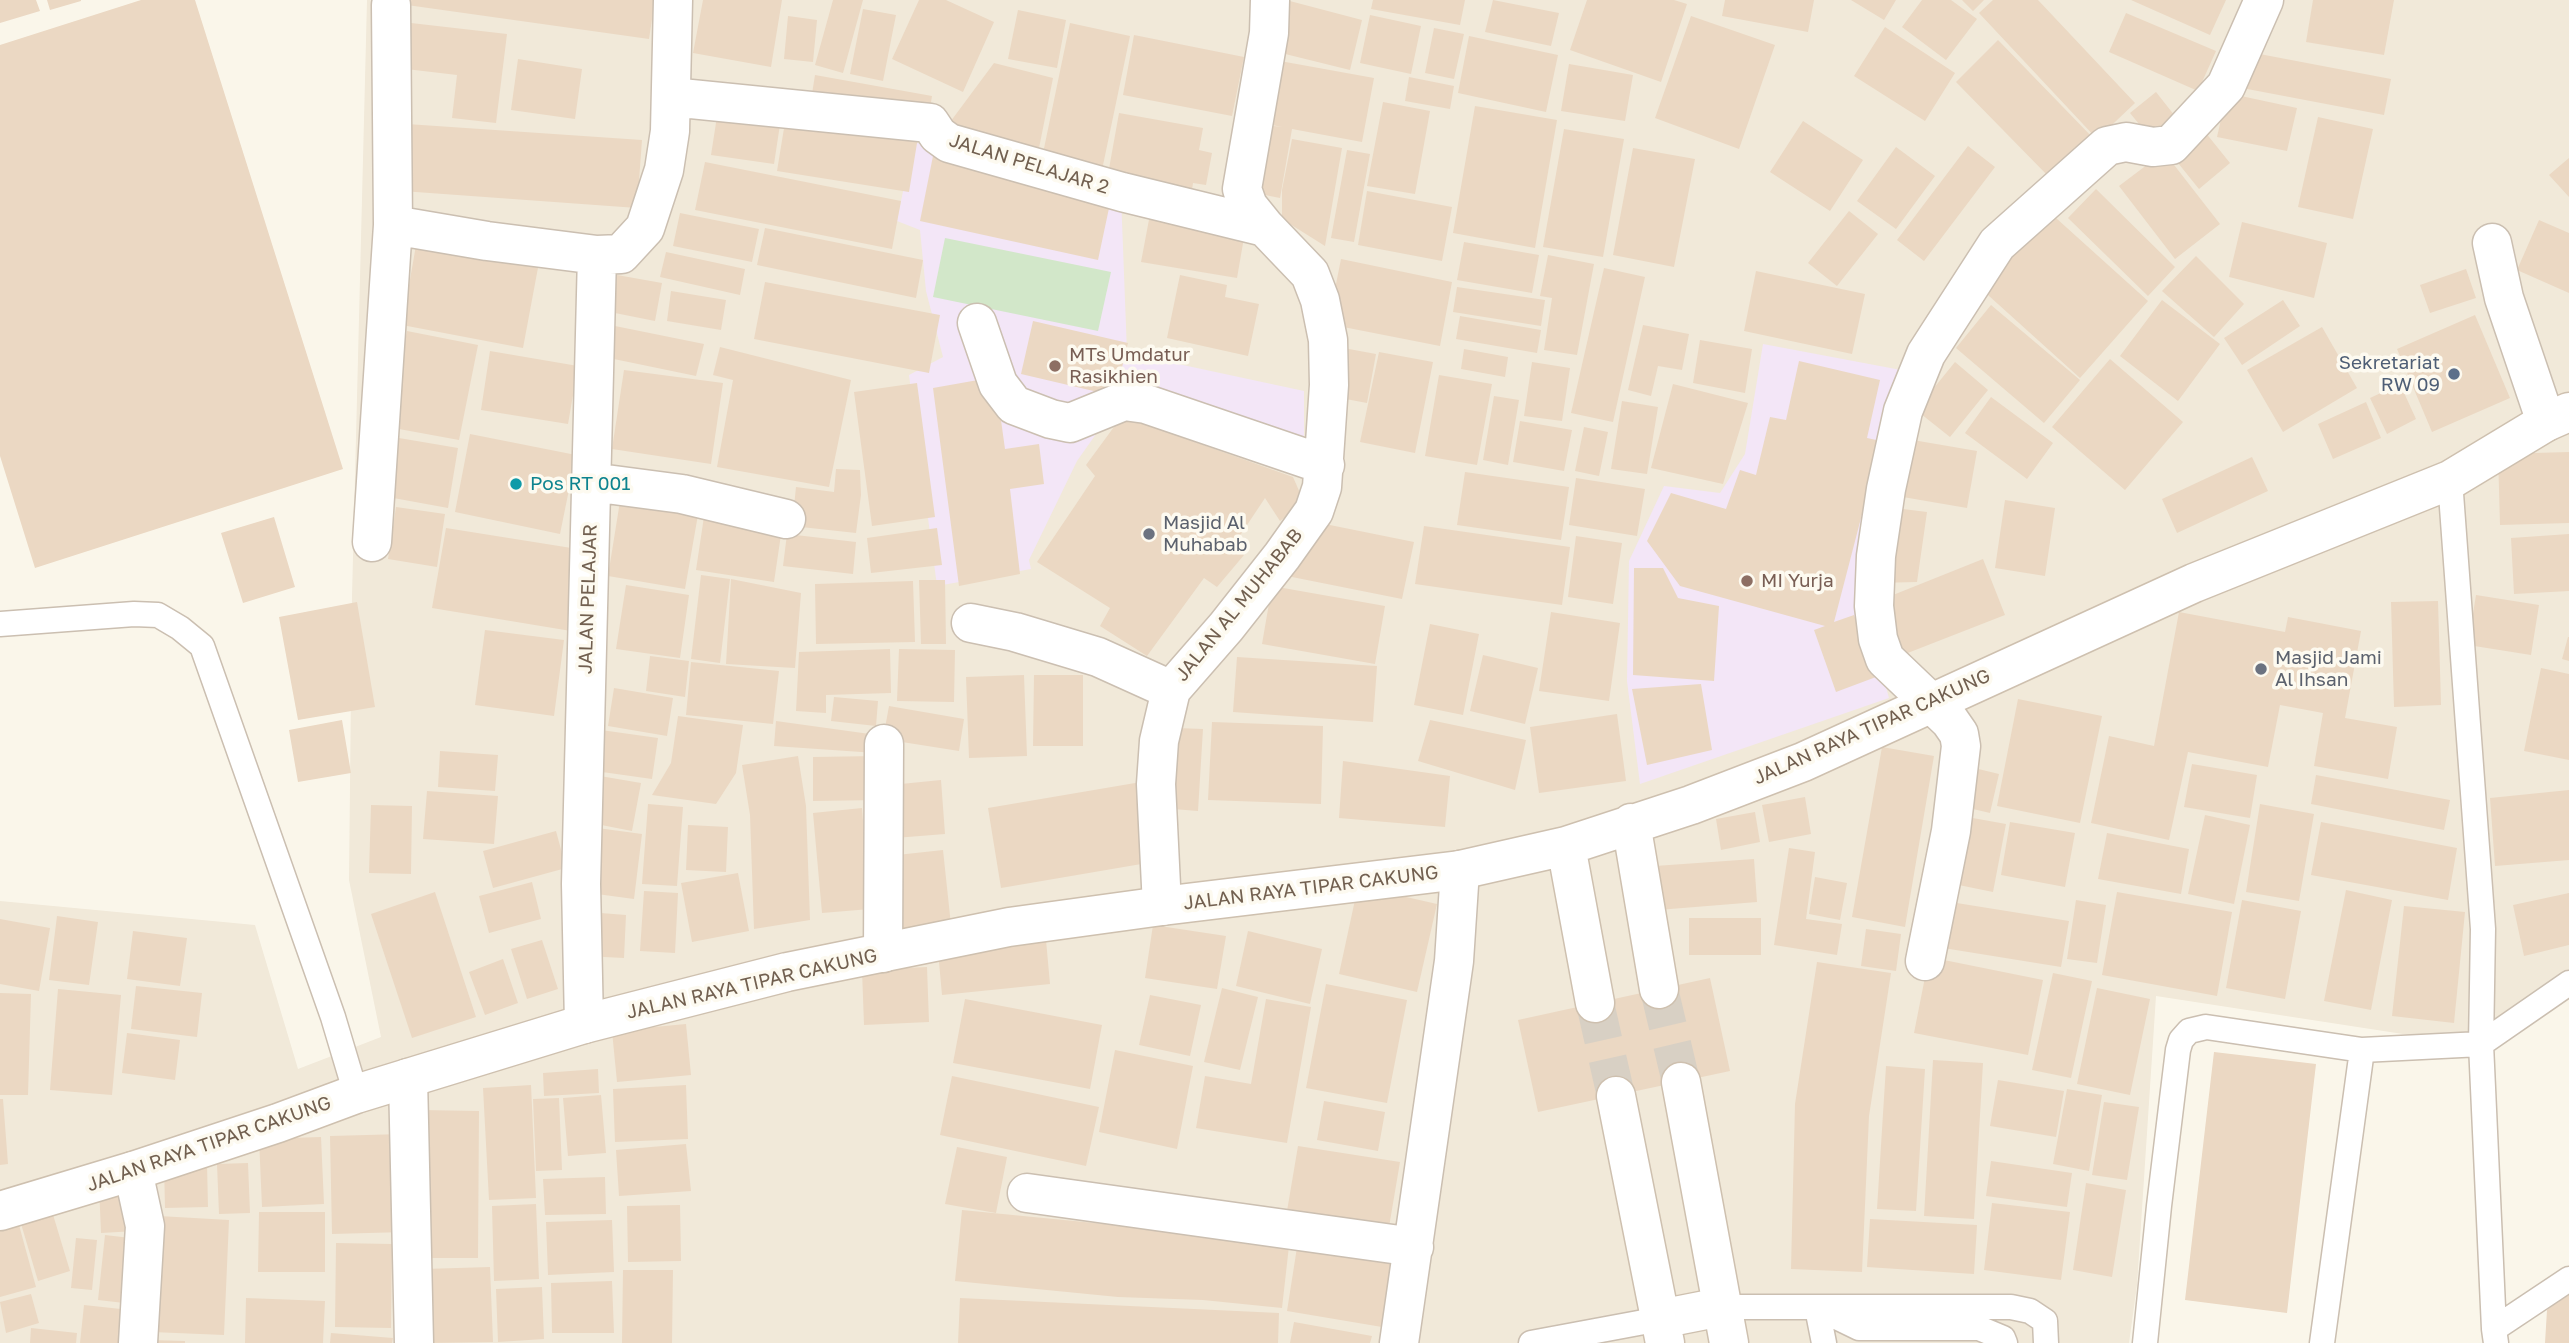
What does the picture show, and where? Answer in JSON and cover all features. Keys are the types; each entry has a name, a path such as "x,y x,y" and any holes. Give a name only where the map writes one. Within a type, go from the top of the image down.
{"street":[{"path":"393,225 487,241 597,255 621,254 645,228 664,170 670,131 673,0"},
{"name":"JALAN AL MUHABAB","path":"1162,906 1156,784 1159,741 1171,690 1234,617 1314,511 1322,487 1325,465 1328,340 1320,300 1310,274 1248,206 1242,189 1269,33 1270,0"},
{"path":"1925,961 1951,831 1961,746 1959,734 1950,721 1885,659 1878,639 1874,606 1877,556 1886,489 1903,411 1926,354 1997,244 2099,150 2119,142 2152,147 2171,145 2226,86 2264,0"},
{"path":"372,542 393,225 391,5"},
{"name":"JALAN PELAJAR 2","path":"671,97 930,123 938,135 949,143 1122,192 1265,227"},
{"path":"2492,243 2504,298 2557,417"},
{"name":"JALAN PELAJAR","path":"584,1024 581,884 597,255"},
{"path":"977,323 998,384 1014,405 1070,423 1124,401 1146,404 1325,465"},
{"name":"JALAN RAYA TIPAR CAKUNG","path":"0,1212 278,1123 356,1094 584,1024 786,972 1009,927 1460,870 1566,846 1804,762 2194,583 2450,480 2557,417"},
{"path":"591,482 682,495 786,519"},
{"path":"971,623 1015,632 1098,657 1171,690"},
{"path":"883,953 884,744"},
{"path":"1631,823 1659,989"},
{"path":"1566,846 1595,1003"},
{"path":"1399,1343 1454,961 1460,870"},
{"path":"408,1078 414,1343"},
{"path":"1615,1096 1662,1331 1725,1325 1681,1082"},
{"path":"133,1171 145,1226 138,1343"},
{"path":"1027,1193 1414,1247"}],"lane":[{"path":"2450,480 2483,929 2482,1044 2495,1336"},
{"path":"0,623 134,614 158,615 202,646 333,1017 356,1094"},
{"path":"2145,1343 2159,1206 2181,1040 2189,1031 2206,1027 2362,1050 2482,1044 2569,983"},
{"path":"2322,1343 2362,1050"},
{"path":"2495,1336 2569,1279"},
{"path":"1725,1325 1816,1308 2011,1307 2030,1311 2045,1321 2046,1343"},
{"path":"1816,1308 1824,1343"},
{"path":"1816,1308 1859,1328 1979,1328 2003,1338 2005,1343"},
{"path":"1531,1343 1662,1331"}],"shaded area":[{"path":"367,0 2569,0 2569,974 2468,1044 2156,996 2137,1285 2129,1343 0,1343 0,901 255,925 298,1069 381,1037 349,880 352,596"},
{"name":"MTs Umdatur Rasikhien","path":"913,142 1121,195 1127,353 1304,391 1304,476 1113,410 1077,461 1029,560 1031,569 937,586 909,375 943,357 926,291 920,230 897,221"},
{"name":"MI Yurja","path":"1763,344 1901,370 1862,600 1889,698 1640,784 1627,681 1629,561 1664,486 1720,493 1745,454"}],"green space":[{"path":"945,238 1111,272 1098,331 933,297"}],"building":[{"path":"0,0 36,0 40,11 0,23"},
{"path":"47,0 81,0 81,1 50,10"},
{"path":"141,0 195,0 343,469 35,568 0,456 0,45"},
{"path":"408,0 655,0 649,39 407,5"},
{"path":"703,0 782,0 771,67 693,53"},
{"path":"833,0 863,0 843,73 815,65"},
{"path":"919,0 946,0 994,22 963,92 892,59"},
{"path":"1286,0 1362,20 1350,70 1269,50"},
{"path":"1373,0 1465,0 1460,25 1371,9"},
{"path":"1493,0 1559,13 1551,46 1485,32"},
{"path":"1587,0 1674,0 1687,4 1661,82 1570,50"},
{"path":"1725,0 1814,0 1808,32 1722,16"},
{"path":"1851,0 1896,0 1884,20"},
{"path":"1922,0 1951,0 1977,19 1946,60 1902,27"},
{"path":"1962,0 1984,0 1973,11"},
{"path":"1993,0 2038,0 2135,103 2097,139 1979,13"},
{"path":"2131,0 2226,0 2210,35"},
{"path":"2313,0 2394,0 2384,55 2306,42"},
{"path":"863,9 896,15 883,81 850,74"},
{"path":"1018,10 1066,20 1057,68 1008,59"},
{"path":"2126,13 2216,51 2198,91 2109,52"},
{"path":"1370,15 1421,26 1411,74 1360,63"},
{"path":"788,16 817,20 813,62 784,59"},
{"path":"1691,16 1775,45 1739,149 1655,118"},
{"path":"411,23 507,34 496,123 452,118 457,75 406,69"},
{"path":"1070,23 1130,36 1102,170 1042,158"},
{"path":"1885,27 1955,73 1925,121 1854,76"},
{"path":"1434,28 1464,34 1454,79 1425,73"},
{"path":"1134,35 1244,57 1232,116 1123,95"},
{"path":"1469,36 1558,55 1546,112 1458,93"},
{"path":"1998,40 2093,138 2051,179 1956,82"},
{"path":"2249,52 2391,79 2384,115 2242,88"},
{"path":"518,59 582,69 575,119 511,110"},
{"path":"1269,59 1374,78 1362,142 1292,129 1280,198 1245,191 1257,124 1282,127 1257,122"},
{"path":"994,63 1053,78 1037,158 942,133"},
{"path":"1569,64 1633,75 1625,121 1561,111"},
{"path":"815,75 932,96 928,121 811,100"},
{"path":"1409,77 1454,86 1450,109 1405,101"},
{"path":"2156,92 2182,125 2157,146 2130,113"},
{"path":"2227,93 2297,108 2287,151 2217,137"},
{"path":"1383,102 1430,111 1415,194 1367,186"},
{"path":"1475,106 1557,120 1535,248 1453,233"},
{"path":"718,110 781,118 774,164 711,155"},
{"path":"787,110 919,131 909,192 777,171"},
{"path":"1119,113 1203,128 1199,150 1212,153 1206,185 1193,183 1190,204 1107,180"},
{"path":"2318,117 2373,129 2353,219 2298,207"},
{"path":"1803,121 1863,160 1830,211 1770,172"},
{"path":"407,124 642,140 637,208 402,191"},
{"path":"2201,127 2230,163 2199,189 2170,153"},
{"path":"1564,129 1624,139 1603,257 1543,247"},
{"path":"1292,139 1342,148 1325,246 1282,219 1282,190"},
{"path":"1968,146 1995,167 1924,261 1897,240"},
{"path":"1896,147 1935,176 1896,229 1857,201"},
{"path":"1633,148 1695,159 1674,267 1613,255"},
{"path":"1347,150 1370,154 1354,242 1331,238"},
{"path":"2164,152 2220,224 2175,259 2119,186"},
{"path":"933,156 1112,194 1098,260 920,221"},
{"path":"2569,158 2569,197 2549,175"},
{"path":"705,162 901,201 892,249 695,210"},
{"path":"2096,189 2175,267 2148,296 2068,218"},
{"path":"1367,191 1452,207 1442,261 1358,245"},
{"path":"1151,209 1246,226 1237,278 1141,262"},
{"path":"2046,209 2148,301 2080,378 1978,286"},
{"path":"1849,211 1878,234 1837,286 1808,263"},
{"path":"680,213 759,229 752,262 673,246"},
{"path":"2539,220 2569,233 2569,293 2517,270"},
{"path":"2242,222 2327,243 2314,298 2229,277"},
{"path":"765,228 923,260 916,298 757,265"},
{"path":"418,234 540,257 523,348 402,325"},
{"path":"1464,242 1539,255 1532,293 1457,280"},
{"path":"666,252 745,269 740,295 660,277"},
{"path":"1548,255 1594,264 1577,355 1544,350 1552,298 1540,296"},
{"path":"2196,256 2244,304 2214,337 2162,291"},
{"path":"1341,259 1452,282 1440,346 1328,324"},
{"path":"1604,268 1645,277 1613,422 1571,413"},
{"path":"2466,269 2476,298 2430,313 2420,285"},
{"path":"1756,271 1865,294 1852,354 1744,331"},
{"path":"617,275 662,283 655,321 610,312"},
{"path":"1180,275 1227,285 1225,297 1259,304 1248,356 1167,338"},
{"path":"765,282 940,315 929,373 754,339"},
{"path":"1457,287 1545,300 1541,326 1453,312"},
{"path":"671,291 726,300 721,330 667,321"},
{"path":"2162,300 2220,344 2178,401 2120,356"},
{"path":"2283,300 2300,326 2242,365 2224,338"},
{"path":"1991,305 2080,380 2044,423 1956,348"},
{"name":"Sekretariat RW 09","path":"2475,315 2510,398 2432,432 2397,349"},
{"path":"1460,316 1541,330 1537,353 1456,339"},
{"path":"1033,321 1128,343 1115,396 1021,374"},
{"path":"1643,325 1689,334 1682,370 1658,366 1651,396 1628,390"},
{"path":"615,326 704,344 696,376 609,358"},
{"path":"2322,327 2357,388 2283,432 2247,370"},
{"path":"407,331 478,345 459,440 388,427"},
{"path":"1700,340 1752,349 1745,393 1693,383"},
{"path":"720,347 851,380 829,487 717,467 733,380 713,375"},
{"path":"1338,347 1376,354 1367,403 1330,396"},
{"path":"1464,349 1508,357 1505,377 1461,369"},
{"path":"490,351 578,366 568,424 481,410"},
{"path":"1379,352 1433,362 1415,453 1360,442"},
{"path":"2110,359 2183,422 2125,490 2052,427"},
{"path":"1799,361 1880,380 1867,438 1881,441 1834,622 1854,615 1876,677 1836,692 1814,630 1825,626 1680,586 1647,541 1671,493 1726,509 1740,470 1756,475 1770,417 1786,420"},
{"path":"1532,362 1570,368 1562,421 1524,416"},
{"path":"1955,362 1988,390 1950,437 1916,410"},
{"path":"624,370 723,383 711,464 612,449"},
{"path":"1439,375 1492,384 1477,465 1425,456"},
{"path":"995,377 1005,449 1039,444 1044,484 1010,489 1020,574 959,586 933,388"},
{"path":"917,383 935,517 872,526 854,392"},
{"path":"1673,384 1748,403 1723,484 1651,468"},
{"path":"2400,384 2416,419 2387,434 2370,398"},
{"path":"1494,396 1519,400 1508,465 1483,460"},
{"path":"1991,397 2053,443 2027,479 1965,433"},
{"path":"1622,401 1658,407 1647,474 1611,469"},
{"path":"2366,402 2381,438 2333,459 2318,424"},
{"name":"Masjid Al Muhabab","path":"1122,416 1293,477 1304,502 1280,521 1265,498 1233,546 1244,555 1217,587 1204,578 1147,656 1100,626 1110,608 1037,562 1095,476 1086,465"},
{"path":"1520,421 1572,430 1564,471 1513,462"},
{"path":"1584,427 1608,432 1599,476 1575,471"},
{"name":"Pos RT 001","path":"470,434 576,455 560,534 455,512"},
{"path":"399,438 458,448 448,508 388,497"},
{"path":"1907,439 1977,451 1967,508 1897,496"},
{"path":"2569,452 2569,523 2500,525 2498,454"},
{"path":"2252,457 2268,491 2177,533 2162,499"},
{"path":"836,469 860,470 861,495 856,533 792,526 796,487 834,492"},
{"path":"1465,472 1569,487 1561,540 1457,525"},
{"path":"1576,478 1645,489 1637,536 1569,525"},
{"path":"621,495 699,509 685,589 608,576"},
{"path":"2005,500 2055,508 2045,576 1995,568"},
{"path":"396,507 445,514 437,567 388,559"},
{"path":"1887,507 1927,512 1917,582 1877,583"},
{"path":"705,510 783,521 774,582 696,570"},
{"path":"274,517 295,587 243,603 221,533"},
{"path":"1315,522 1414,542 1402,599 1277,574"},
{"path":"1424,526 1570,547 1562,605 1415,584"},
{"path":"446,528 584,550 571,631 432,608"},
{"path":"937,528 942,565 871,573 867,538"},
{"path":"787,534 856,542 853,574 783,566"},
{"path":"2569,534 2569,591 2514,594 2511,538"},
{"path":"1576,536 1622,543 1613,604 1568,597"},
{"path":"1983,559 2005,615 1900,656 1878,601"},
{"path":"1634,568 1663,568 1678,598 1719,606 1714,681 1633,675"},
{"path":"701,575 730,579 720,663 691,659"},
{"path":"731,579 801,593 795,668 726,664"},
{"path":"919,580 945,580 946,644 921,644"},
{"path":"913,581 915,642 816,644 815,584"},
{"path":"626,585 689,595 680,658 616,649"},
{"path":"1272,586 1385,606 1375,664 1262,644"},
{"path":"2476,595 2539,605 2531,655 2468,645"},
{"path":"2438,601 2441,705 2394,707 2391,602"},
{"path":"357,602 375,707 298,720 279,617"},
{"path":"1551,612 1620,623 1609,701 1539,691"},
{"name":"Masjid Jami Al Ihsan","path":"2179,612 2285,632 2288,617 2361,631 2345,718 2397,727 2388,779 2314,766 2323,713 2280,705 2268,767 2188,752 2169,840 2091,823 2109,736 2154,746"},
{"path":"1430,624 1479,634 1463,715 1414,705"},
{"path":"485,630 564,640 554,716 475,705"},
{"path":"2569,637 2569,661 2562,659"},
{"path":"890,649 891,693 826,695 826,713 796,711 799,652"},
{"path":"899,649 955,650 954,702 897,701"},
{"path":"1483,655 1538,668 1525,724 1470,711"},
{"path":"650,656 689,661 685,697 646,691"},
{"path":"1237,657 1377,666 1373,722 1233,712"},
{"path":"691,662 779,671 773,724 686,715"},
{"path":"2541,668 2569,674 2569,760 2524,751"},
{"path":"1024,675 1027,756 969,758 966,677"},
{"path":"1034,675 1083,675 1083,746 1033,746"},
{"path":"1701,684 1712,750 1647,765 1632,689"},
{"path":"614,688 673,698 667,736 608,726"},
{"path":"834,697 878,701 876,726 831,721"},
{"path":"2018,699 2102,716 2080,823 1997,806"},
{"path":"889,706 964,719 959,751 883,739"},
{"path":"1617,714 1626,781 1539,793 1530,727"},
{"path":"678,716 743,725 736,773 716,804 652,795 671,763"},
{"path":"342,720 351,773 298,782 289,730"},
{"path":"1430,720 1526,740 1515,790 1418,761"},
{"path":"776,721 877,735 876,753 774,746"},
{"path":"1212,722 1323,726 1321,804 1208,800"},
{"path":"1177,728 1203,729 1198,811 1173,809"},
{"path":"601,730 658,738 652,779 595,771"},
{"path":"1882,747 1934,756 1905,927 1852,917"},
{"path":"440,751 498,755 495,791 438,787"},
{"path":"798,756 806,806 810,920 754,929 750,815 742,765"},
{"path":"877,756 878,800 813,801 813,757"},
{"path":"1343,761 1450,776 1445,827 1339,818"},
{"path":"2192,764 2257,775 2250,818 2184,807"},
{"path":"1966,766 1999,774 1990,813 1956,805"},
{"path":"2316,775 2450,800 2444,830 2311,804"},
{"path":"600,776 641,783 632,831 591,823"},
{"path":"941,780 945,834 895,838 891,785"},
{"path":"1141,782 1153,862 1001,888 988,808"},
{"path":"2569,790 2569,860 2495,866 2490,798"},
{"path":"427,791 498,796 494,844 423,839"},
{"path":"1805,797 1811,834 1769,842 1762,805"},
{"path":"648,804 683,807 677,886 642,884"},
{"path":"2260,804 2314,814 2299,901 2246,892"},
{"path":"371,805 412,806 411,874 369,873"},
{"path":"862,808 870,909 822,913 813,813"},
{"path":"1755,812 1760,842 1721,850 1716,819"},
{"path":"1956,815 2006,824 1993,892 1944,882"},
{"path":"2205,815 2250,825 2234,904 2188,894"},
{"path":"2010,822 2075,833 2065,887 2001,875"},
{"path":"2321,822 2457,848 2448,900 2311,875"},
{"path":"688,825 728,827 726,872 686,870"},
{"path":"590,827 642,834 634,899 582,892"},
{"path":"556,831 566,868 493,888 483,851"},
{"path":"2107,833 2189,849 2181,894 2098,879"},
{"path":"1789,848 1815,852 1806,919 1842,924 1837,955 1774,945"},
{"path":"943,850 951,925 895,931 888,856"},
{"path":"1754,859 1757,902 1658,910 1655,866"},
{"path":"738,873 749,931 692,942 681,883"},
{"path":"1815,877 1847,883 1840,920 1809,914"},
{"path":"532,882 541,919 489,933 479,896"},
{"path":"1358,886 1437,904 1417,992 1339,974"},
{"path":"2346,890 2392,900 2371,1010 2324,1001"},
{"path":"644,891 678,893 675,953 640,951"},
{"path":"435,892 476,1017 412,1038 371,914"},
{"path":"2117,892 2232,912 2217,996 2102,975"},
{"path":"2569,893 2569,945 2524,956 2513,905"},
{"path":"1938,900 2069,921 2061,967 1931,946"},
{"path":"2076,900 2106,905 2097,963 2067,959"},
{"path":"2242,900 2301,911 2285,999 2226,988"},
{"path":"2404,906 2465,912 2454,1023 2392,1016"},
{"path":"588,912 626,915 624,958 585,956"},
{"path":"57,916 98,922 89,985 49,980"},
{"path":"1689,918 1761,918 1761,955 1689,955"},
{"path":"0,919 50,928 39,991 0,984"},
{"path":"1153,925 1226,936 1217,989 1145,978"},
{"path":"1866,929 1901,934 1896,971 1861,966"},
{"path":"133,931 187,938 180,986 127,979"},
{"path":"1248,931 1322,949 1310,1004 1236,986"},
{"path":"542,940 558,989 527,999 511,949"},
{"path":"1046,940 1050,984 942,995 938,951"},
{"path":"1929,957 2043,980 2028,1055 1914,1033"},
{"path":"503,959 518,1003 485,1015 469,972"},
{"path":"1817,962 1891,973 1869,1116 1862,1272 1791,1269 1795,1104"},
{"path":"927,967 929,1022 864,1025 862,970"},
{"path":"2053,973 2092,981 2071,1078 2032,1070"},
{"path":"1710,978 1730,1071 1538,1112 1518,1020"},
{"path":"1326,984 1407,1000 1387,1103 1306,1088"},
{"path":"136,986 202,993 197,1037 131,1029"},
{"path":"1222,988 1258,997 1240,1070 1204,1062"},
{"path":"2097,988 2150,999 2130,1095 2077,1084"},
{"path":"58,989 121,995 112,1095 50,1090"},
{"path":"0,993 31,994 28,1095 0,1095"},
{"path":"1150,995 1201,1005 1190,1056 1139,1045"},
{"path":"965,999 1102,1025 1090,1089 953,1063"},
{"path":"1266,999 1311,1007 1287,1143 1196,1128 1205,1076 1251,1084"},
{"path":"686,1024 691,1075 617,1082 612,1031"},
{"path":"127,1033 180,1040 175,1080 122,1073"},
{"path":"1115,1050 1193,1066 1177,1149 1099,1132"},
{"path":"2214,1052 2316,1064 2287,1313 2185,1300"},
{"path":"1933,1060 1983,1063 1974,1219 1924,1216"},
{"path":"1886,1066 1925,1069 1916,1211 1877,1209"},
{"path":"598,1069 599,1093 544,1096 543,1073"},
{"path":"952,1076 1099,1107 1086,1166 940,1135"},
{"path":"1998,1080 2064,1091 2056,1137 1990,1126"},
{"path":"531,1085 536,1198 489,1200 483,1088"},
{"path":"686,1085 688,1139 615,1142 613,1089"},
{"path":"2067,1089 2102,1095 2089,1171 2053,1164"},
{"path":"601,1095 606,1153 568,1156 563,1098"},
{"path":"559,1098 562,1170 536,1171 533,1099"},
{"path":"0,1099 3,1099 8,1164 0,1165"},
{"path":"1324,1101 1385,1112 1378,1151 1317,1140"},
{"path":"2104,1102 2139,1107 2127,1180 2092,1175"},
{"path":"420,1110 479,1111 478,1258 418,1258"},
{"path":"403,1134 405,1232 332,1234 330,1136"},
{"path":"321,1137 324,1204 262,1207 259,1139"},
{"path":"686,1144 691,1191 619,1196 616,1150"},
{"path":"1298,1146 1400,1162 1389,1227 1287,1211"},
{"path":"957,1147 1007,1157 996,1213 945,1204"},
{"path":"1991,1161 2072,1173 2067,1207 1986,1196"},
{"path":"207,1163 208,1207 165,1208 164,1164"},
{"path":"248,1163 250,1213 219,1214 217,1164"},
{"path":"605,1177 606,1214 545,1215 543,1179"},
{"path":"2086,1183 2126,1190 2112,1277 2073,1270"},
{"path":"134,1184 136,1231 101,1233 99,1185"},
{"path":"1992,1203 2070,1212 2061,1280 1984,1270"},
{"path":"536,1204 539,1279 494,1281 492,1206"},
{"path":"680,1205 681,1261 628,1262 627,1206"},
{"path":"51,1208 70,1271 38,1281 19,1217"},
{"path":"962,1210 1125,1226 1290,1237 1282,1308 1203,1300 1118,1297 955,1281"},
{"path":"259,1212 325,1212 325,1272 258,1272"},
{"path":"159,1216 229,1220 224,1335 152,1332"},
{"path":"1870,1219 1977,1225 1974,1274 1867,1267"},
{"path":"612,1220 614,1272 548,1275 546,1222"},
{"path":"19,1225 36,1287 0,1297 0,1231"},
{"path":"105,1235 139,1239 133,1304 98,1300"},
{"path":"76,1238 97,1240 92,1290 71,1288"},
{"path":"1298,1241 1394,1256 1382,1327 1287,1311"},
{"path":"336,1243 392,1244 391,1328 335,1327"},
{"path":"490,1267 493,1342 427,1343 424,1269"},
{"path":"623,1270 673,1270 672,1343 622,1343"},
{"path":"612,1281 614,1333 552,1333 551,1283"},
{"path":"542,1287 544,1339 498,1342 496,1289"},
{"path":"2569,1292 2569,1343 2545,1343 2547,1310"},
{"path":"31,1294 39,1323 6,1333 0,1302"},
{"path":"246,1298 325,1301 323,1343 245,1343"},
{"path":"960,1298 1279,1313 1278,1343 958,1343"},
{"path":"84,1305 130,1310 127,1343 80,1343"},
{"path":"1294,1322 1372,1336 1370,1343 1290,1343"},
{"path":"31,1328 77,1333 76,1343 30,1343"},
{"path":"331,1333 393,1338 392,1343 330,1343"},
{"path":"149,1340 185,1341 185,1343 149,1343"}],"tunnel":[{"path":"1659,989 1681,1082"},
{"path":"1595,1003 1616,1096"}],"place":[{"name":"MTs Umdatur Rasikhien","path":"1055,366"},
{"name":"Sekretariat RW 09","path":"2454,374"},
{"name":"Pos RT 001","path":"516,484"},
{"name":"Masjid Al Muhabab","path":"1149,534"},
{"name":"MI Yurja","path":"1747,581"},
{"name":"Masjid Jami Al Ihsan","path":"2261,669"}]}
